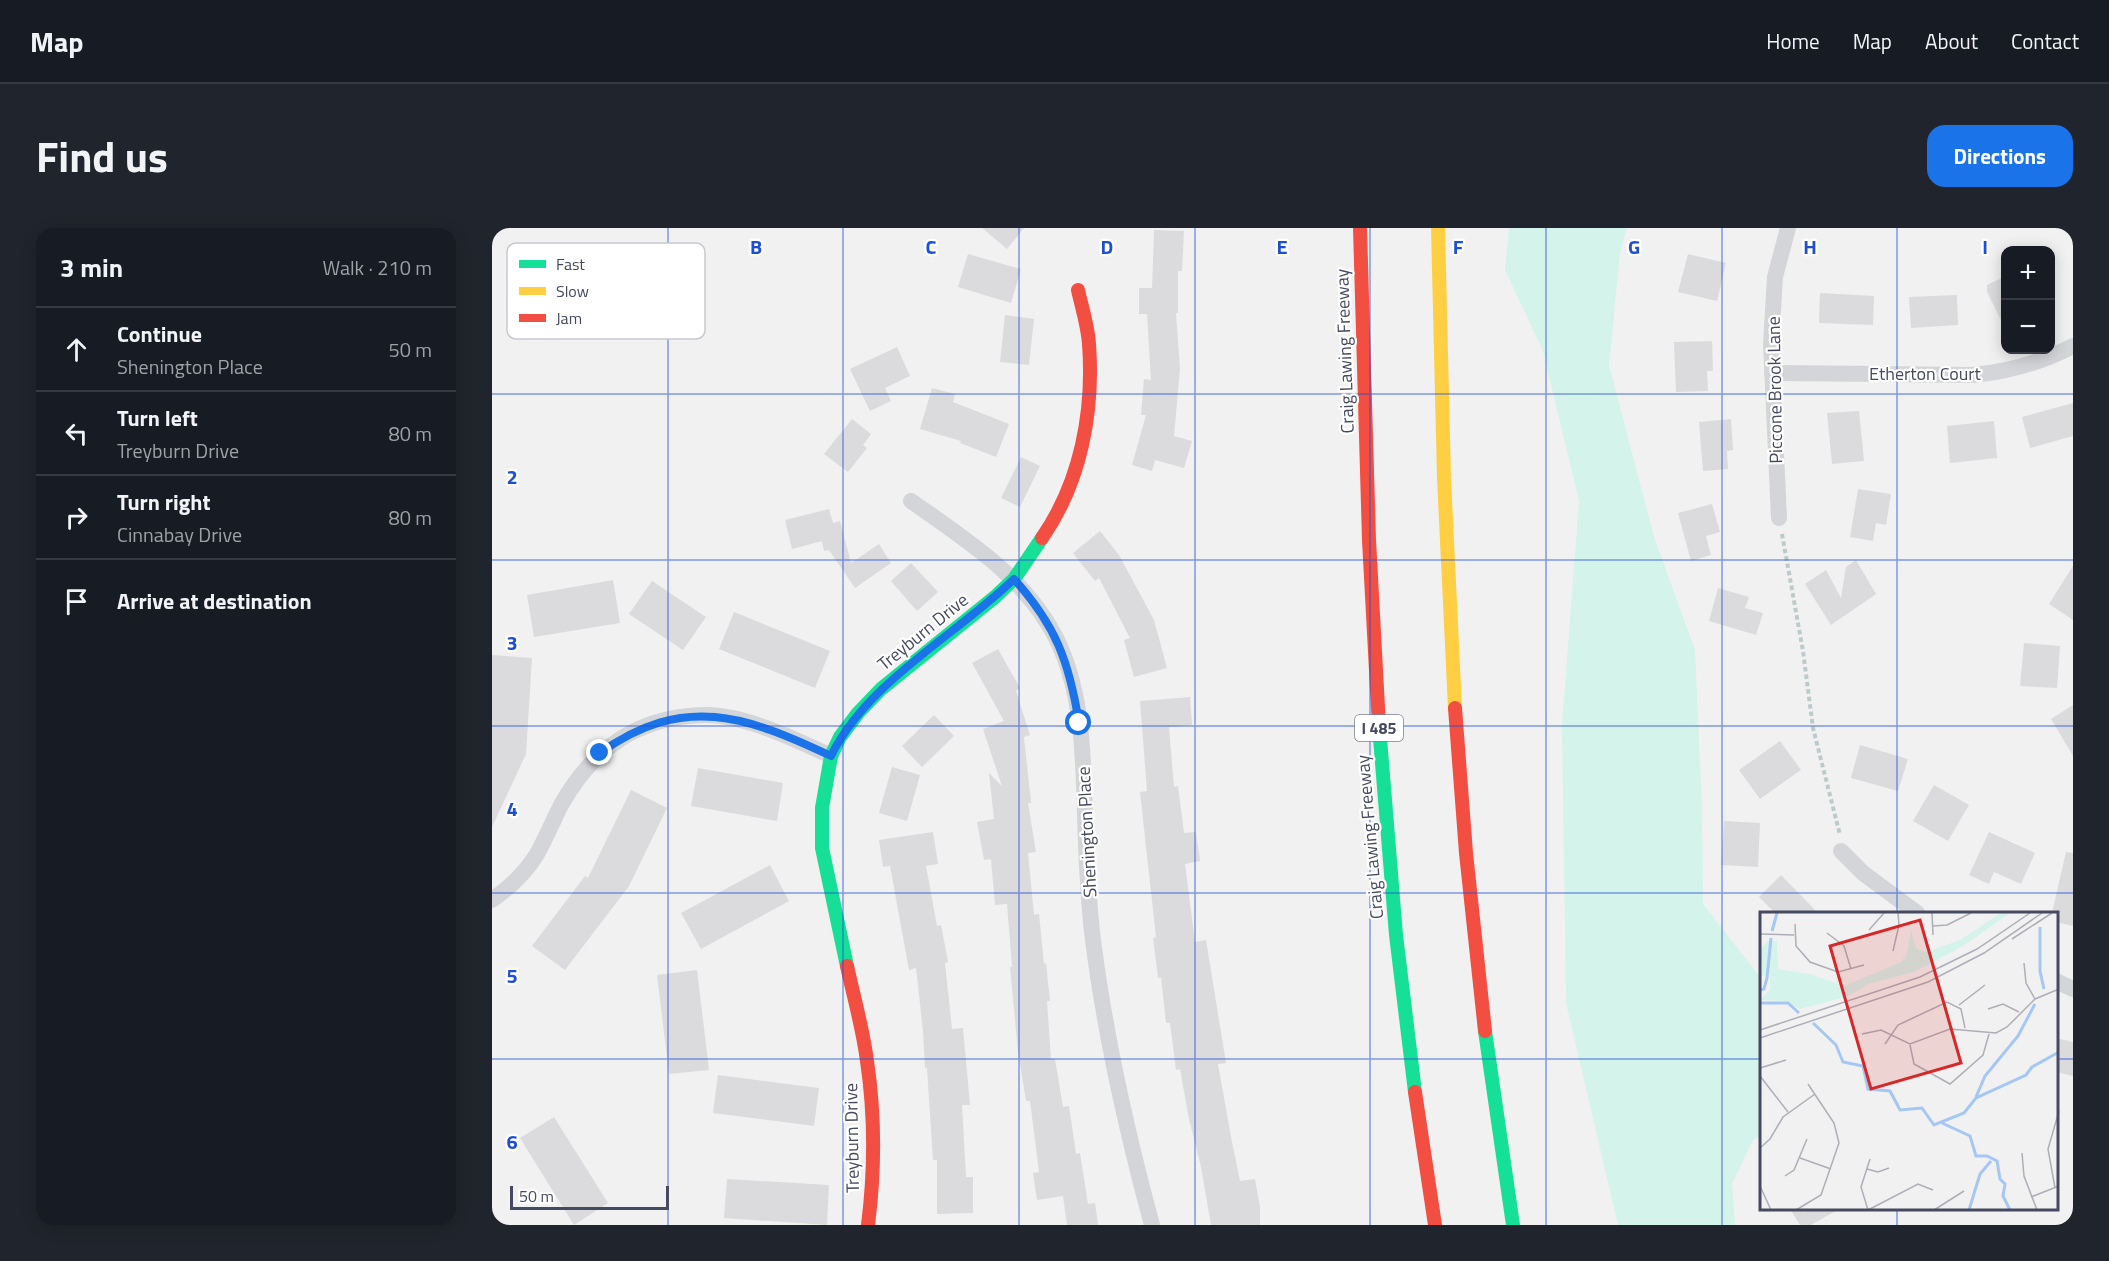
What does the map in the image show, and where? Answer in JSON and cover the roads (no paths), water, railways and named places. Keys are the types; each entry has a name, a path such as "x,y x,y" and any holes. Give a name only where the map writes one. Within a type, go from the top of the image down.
{"main road":[{"name":"Craig Lawing Freeway","path":"1360,228 1371,590 1379,741 1403,1000 1418,1120 1435,1225"},
{"path":"1438,228 1445,525 1457,746 1488,1056 1513,1225"},
{"name":"Treyburn Drive","path":"868,1225 874,1160 867,1058 822,848 822,808 831,756 840,737 858,713 881,689 1014,579 1054,519 1063,502 1080,456 1088,412 1089,342 1078,290"}],"street":[{"name":"Piccone Brook Lane","path":"1779,518 1771,344 1775,278 1788,228"},
{"name":"Etherton Court","path":"1772,372 1972,375 2001,373 2029,366 2073,346"},
{"name":"Shenington Place","path":"911,501 1014,579 1036,604 1056,638 1072,684 1083,756 1086,860 1092,932 1128,1138 1152,1225"},
{"path":"492,900 522,873 537,855 562,804 583,770 600,753 638,729 675,719 707,715 740,720 792,738 831,756"},
{"path":"1841,852 1863,873 1916,912"},
{"path":"2058,982 2073,989"}]}
